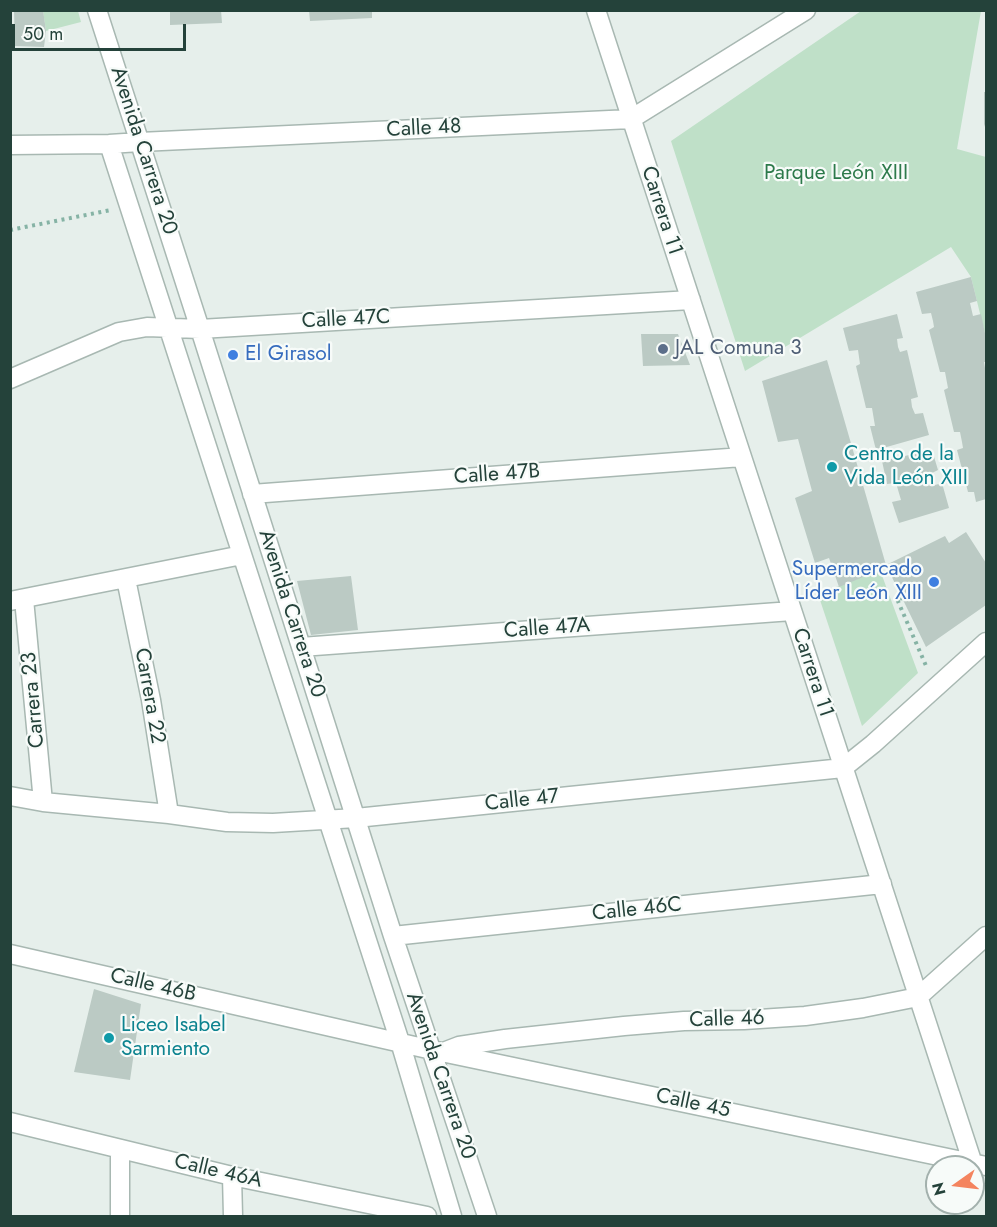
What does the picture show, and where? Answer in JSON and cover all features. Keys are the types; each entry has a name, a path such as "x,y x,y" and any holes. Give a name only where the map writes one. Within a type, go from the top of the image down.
{"street":[{"name":"Avenida Carrera 20","path":"97,10 201,328 393,936 438,1051 488,1216"},
{"name":"Carrera 11","path":"596,10 918,997 976,1155"},
{"name":"Calle 48","path":"10,145 109,144 631,119 806,10"},
{"name":"Avenida Carrera 20","path":"109,144 400,1042 452,1216"},
{"name":"Calle 47C","path":"10,379 119,332 147,327 201,328 691,300"},
{"name":"Calle 47B","path":"252,494 742,457"},
{"path":"17,600 242,555"},
{"name":"Carrera 22","path":"126,579 151,700 169,814"},
{"name":"Carrera 23","path":"17,600 43,802"},
{"name":"Calle 47A","path":"302,647 792,611"},
{"path":"843,768 987,642"},
{"name":"Calle 47","path":"10,796 43,802 227,822 273,823 328,821 843,768"},
{"name":"Calle 46C","path":"393,936 882,884"},
{"path":"918,997 987,936"},
{"name":"Calle 46B","path":"10,954 400,1042"},
{"name":"Calle 46","path":"438,1051 505,1039 684,1021 805,1016 918,997"},
{"name":"Calle 45","path":"400,1042 932,1155"},
{"name":"Calle 46A","path":"10,1122 232,1176 350,1208 428,1216"},
{"path":"120,1149 120,1216"},
{"path":"232,1176 233,1216"}],"path":[{"path":"10,230 129,207"},
{"path":"903,598 897,599 935,688"}],"green space":[{"path":"43,11 78,11 81,22 46,31"},
{"name":"Parque León XIII","path":"861,11 981,11 957,149 986,157 986,338 971,277 951,247 745,371 671,141"},
{"path":"880,570 918,673 862,726 818,594"}],"building":[{"path":"14,10 43,10 46,31 44,47 15,46"},
{"path":"170,10 221,10 222,23 170,25"},
{"path":"309,10 372,10 372,18 310,21"},
{"path":"984,92 986,92 986,130 984,124"},
{"path":"971,277 977,301 970,303 973,316 981,314 986,338 986,362 984,362 986,374 986,499 976,502 974,492 968,492 957,450 963,448 962,442 960,432 954,432 944,390 948,388 945,372 940,372 929,330 934,327 931,313 922,314 916,292"},
{"path":"897,314 903,338 897,339 898,347 900,352 907,350 918,397 911,399 912,407 915,414 923,413 929,435 876,450 870,426 875,426 872,408 866,408 856,366 860,364 858,350 849,351 843,328"},
{"name":"JAL Comuna 3","path":"641,334 678,334 690,365 643,366"},
{"name":"Centro de la Vida León XIII","path":"827,360 886,565 880,570 839,587 829,558 815,563 795,498 812,491 798,439 778,442 762,381"},
{"path":"932,450 938,470 932,473 935,485 942,483 949,508 899,523 892,502 901,500 896,483 887,484 882,461"},
{"name":"Supermercado Líder León XIII","path":"966,532 986,563 986,605 926,647 886,565 945,536 949,543"},
{"path":"351,576 358,630 311,635 297,581"},
{"name":"Liceo Isabel Sarmiento","path":"94,989 141,1004 130,1080 74,1072"}],"place":[{"name":"JAL Comuna 3","path":"663,349"},
{"name":"El Girasol","path":"233,355"},
{"name":"Centro de la Vida León XIII","path":"832,467"},
{"name":"Supermercado Líder León XIII","path":"934,582"},
{"name":"Liceo Isabel Sarmiento","path":"109,1038"}]}
